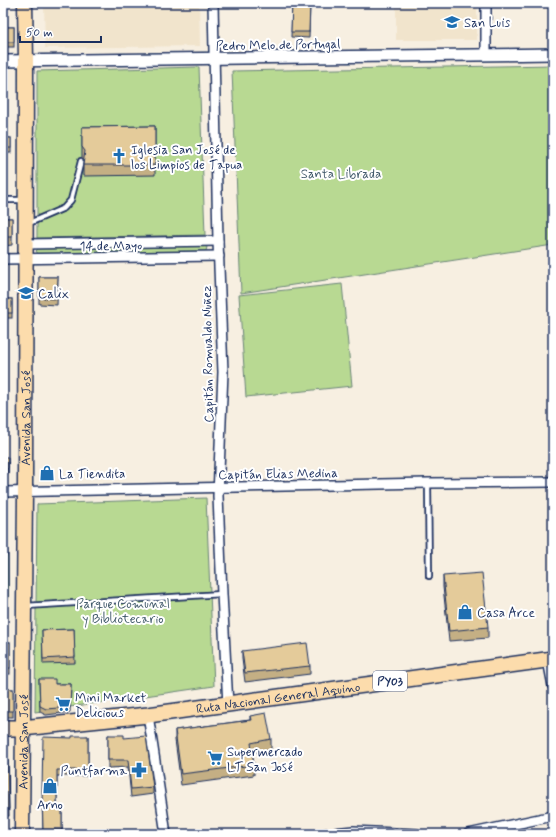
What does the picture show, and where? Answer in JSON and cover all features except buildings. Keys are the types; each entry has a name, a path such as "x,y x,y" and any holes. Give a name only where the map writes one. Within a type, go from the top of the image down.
{"highway":[{"name":"Ruta Nacional General Aquino","path":"3,728 22,728 148,715 228,705 379,682 551,660"}],"main road":[{"name":"Avenida San José","path":"22,834 25,492 25,3"}],"street":[{"name":"Capitán Romualdo Nuñez","path":"213,3 218,241 223,372 218,488 228,705"},
{"path":"486,3 486,55"},
{"name":"Pedro Melo de Portugal","path":"3,61 553,54"},
{"name":"14 de Mayo","path":"25,244 218,241"},
{"name":"14 de Mayo","path":"3,259 219,256"},
{"name":"Capitán Elias Medina","path":"3,492 428,483 553,482"},
{"path":"551,660 553,686"},
{"path":"148,715 166,834"},
{"path":"468,834 553,816"},
{"path":"324,834 353,831 416,834"}],"lane":[{"path":"25,224 68,205 71,200 81,162"},
{"path":"3,200 25,200"},
{"path":"428,483 429,576"},
{"path":"24,606 222,594"}],"shaded area":[{"path":"44,3 199,3 200,46 45,48"},
{"path":"396,3 477,3 477,40 396,40"}],"green space":[{"name":"Santa Librada","path":"553,65 553,245 241,293 232,71"},
{"path":"199,67 205,235 37,238 37,71"},
{"path":"207,247 206,251 38,254 36,251 38,249"},
{"path":"342,284 352,386 246,397 239,295"},
{"name":"Parque Comunal y Bibliotecario","path":"206,498 214,686 35,712 37,504"},
{"path":"3,503 7,503 8,598 3,598"}],"place":[{"name":"San Luis","path":"452,22"},
{"name":"Iglesia San José de los Limpios de Tapua","path":"119,156"},
{"name":"Calix","path":"26,293"},
{"name":"La Tiendita","path":"47,473"},
{"name":"Casa Arce","path":"465,612"},
{"name":"Mini Market Delicious","path":"63,704"},
{"name":"Supermercado LT San José","path":"215,758"},
{"name":"Puntfarma","path":"139,770"},
{"name":"Arno","path":"50,786"}]}
